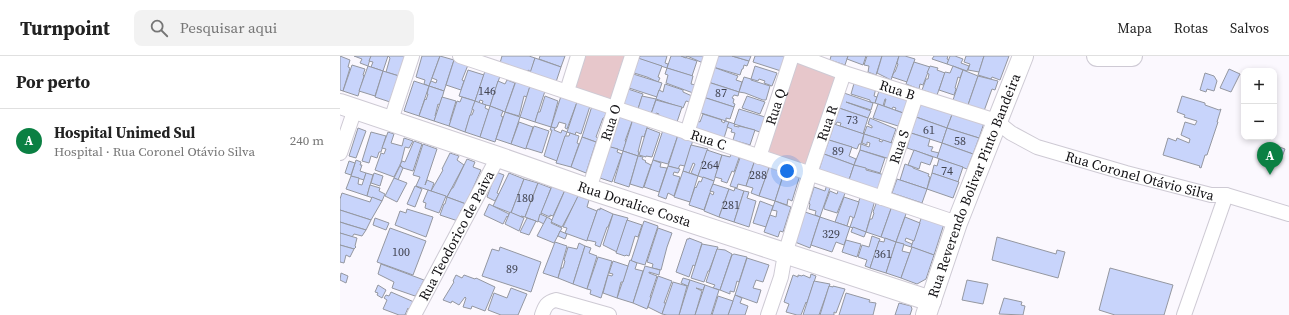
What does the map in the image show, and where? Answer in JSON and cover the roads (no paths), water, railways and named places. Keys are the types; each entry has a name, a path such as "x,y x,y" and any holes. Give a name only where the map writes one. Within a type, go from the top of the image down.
{"street":[{"path":"391,120 412,56"},
{"name":"Rua C","path":"460,56 495,62 567,91 686,133 957,222"},
{"path":"567,91 578,56"},
{"name":"Rua O","path":"589,189 632,56"},
{"path":"686,133 711,56"},
{"name":"Rua Q","path":"759,157 792,56"},
{"name":"Rua B","path":"799,56 844,73 996,121"},
{"name":"Rua Reverendo Bolivar Pinto Bandeira","path":"928,308 957,222 1023,56"},
{"path":"1097,56 1132,56"},
{"name":"Rua R","path":"768,315 781,277 785,254 810,173 844,73"},
{"name":"Rua S","path":"882,198 916,96"},
{"path":"340,153 348,107"},
{"name":"Rua Doralice Costa","path":"348,107 391,120 589,189 785,254 928,308"},
{"name":"Rua Coronel Otávio Silva","path":"996,121 1011,133 1037,147 1126,173 1211,195 1226,195 1289,214"},
{"name":"Rua Teodorico de Paiva","path":"414,315 498,157"},
{"path":"1184,315 1226,195"},
{"path":"544,310 550,301 556,300 565,301 609,315"}],"place":[{"name":"Hospital Unimed Sul","path":"1270,175"}]}
